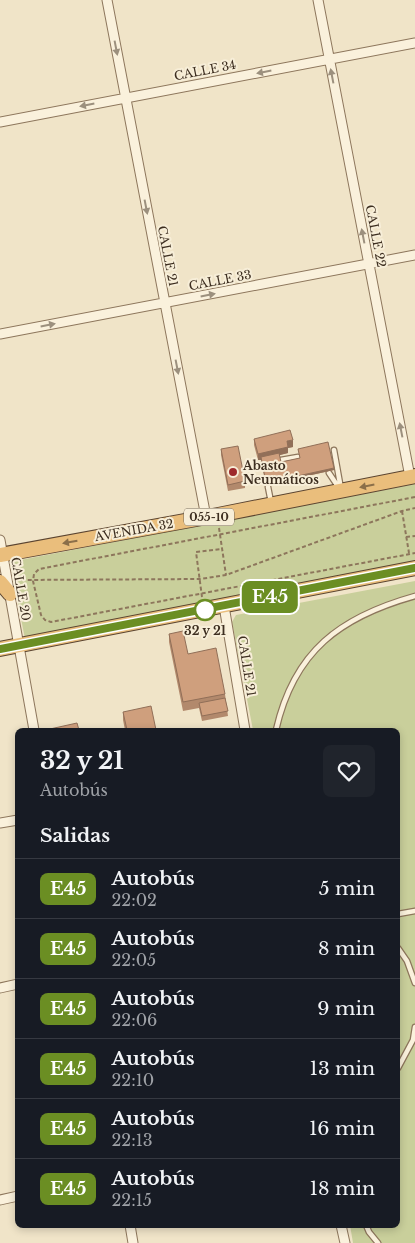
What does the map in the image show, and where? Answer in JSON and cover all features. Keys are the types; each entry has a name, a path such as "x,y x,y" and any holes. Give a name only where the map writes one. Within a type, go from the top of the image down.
{"highway":[{"name":"AVENIDA 32","path":"4,550 212,516 412,477"},
{"path":"0,649 413,568"},
{"path":"0,582 10,594"}],"street":[{"name":"CALLE 21","path":"107,0 165,303 212,516"},
{"name":"CALLE 22","path":"318,0 412,477"},
{"name":"CALLE 34","path":"0,122 415,43"},
{"name":"CALLE 33","path":"0,334 415,255"},
{"name":"CALLE 20","path":"4,550 18,646 34,728"},
{"name":"CALLE 21","path":"224,606 245,728"},
{"path":"0,823 15,820"},
{"path":"0,988 15,985"},
{"path":"0,1200 15,1197"},
{"path":"130,1228 133,1243"},
{"path":"342,1228 345,1243"}],"lane":[{"path":"334,450 341,491"},
{"path":"281,460 298,457"},
{"path":"329,473 341,491"},
{"path":"268,486 272,504"},
{"path":"276,728 282,706 294,679 318,647 334,632 360,615 386,604 415,596"},
{"path":"400,914 415,911"},
{"path":"400,951 407,961 415,983"},
{"path":"400,1064 413,1040 415,1027"},
{"path":"367,1228 378,1243"}],"path":[{"path":"415,497 39,569 34,574 33,580 41,615 45,620 51,622 415,553"},
{"path":"4,550 18,580 200,580 226,575 402,511 415,508"},
{"path":"402,511 413,568"},
{"path":"212,516 220,535 226,575"},
{"path":"406,537 415,536"},
{"path":"204,610 196,552 222,548"}],"green space":[{"path":"415,484 415,563 25,639 10,562"},
{"path":"415,581 415,1243 353,1243 350,1228 400,1228 400,728 253,728 232,622 236,615"}],"building":[{"path":"290,430 293,440 287,441 288,447 258,454 254,439"},
{"path":"328,442 334,468 266,483 261,457 279,453 281,462 300,458 298,449"},
{"name":"Abasto Neumáticos","path":"238,446 245,481 228,485 221,449"},
{"path":"183,631 188,654 216,648 225,694 183,702 169,634"},
{"path":"225,698 228,711 202,716 199,703"},
{"path":"151,706 156,728 127,728 123,712"},
{"path":"77,723 78,728 54,728"}],"bus line":[{"name":"E45","path":"0,649 415,568"}],"place":[{"name":"Abasto Neumáticos","path":"233,472"},
{"name":"32 y 21","path":"205,610"}]}
